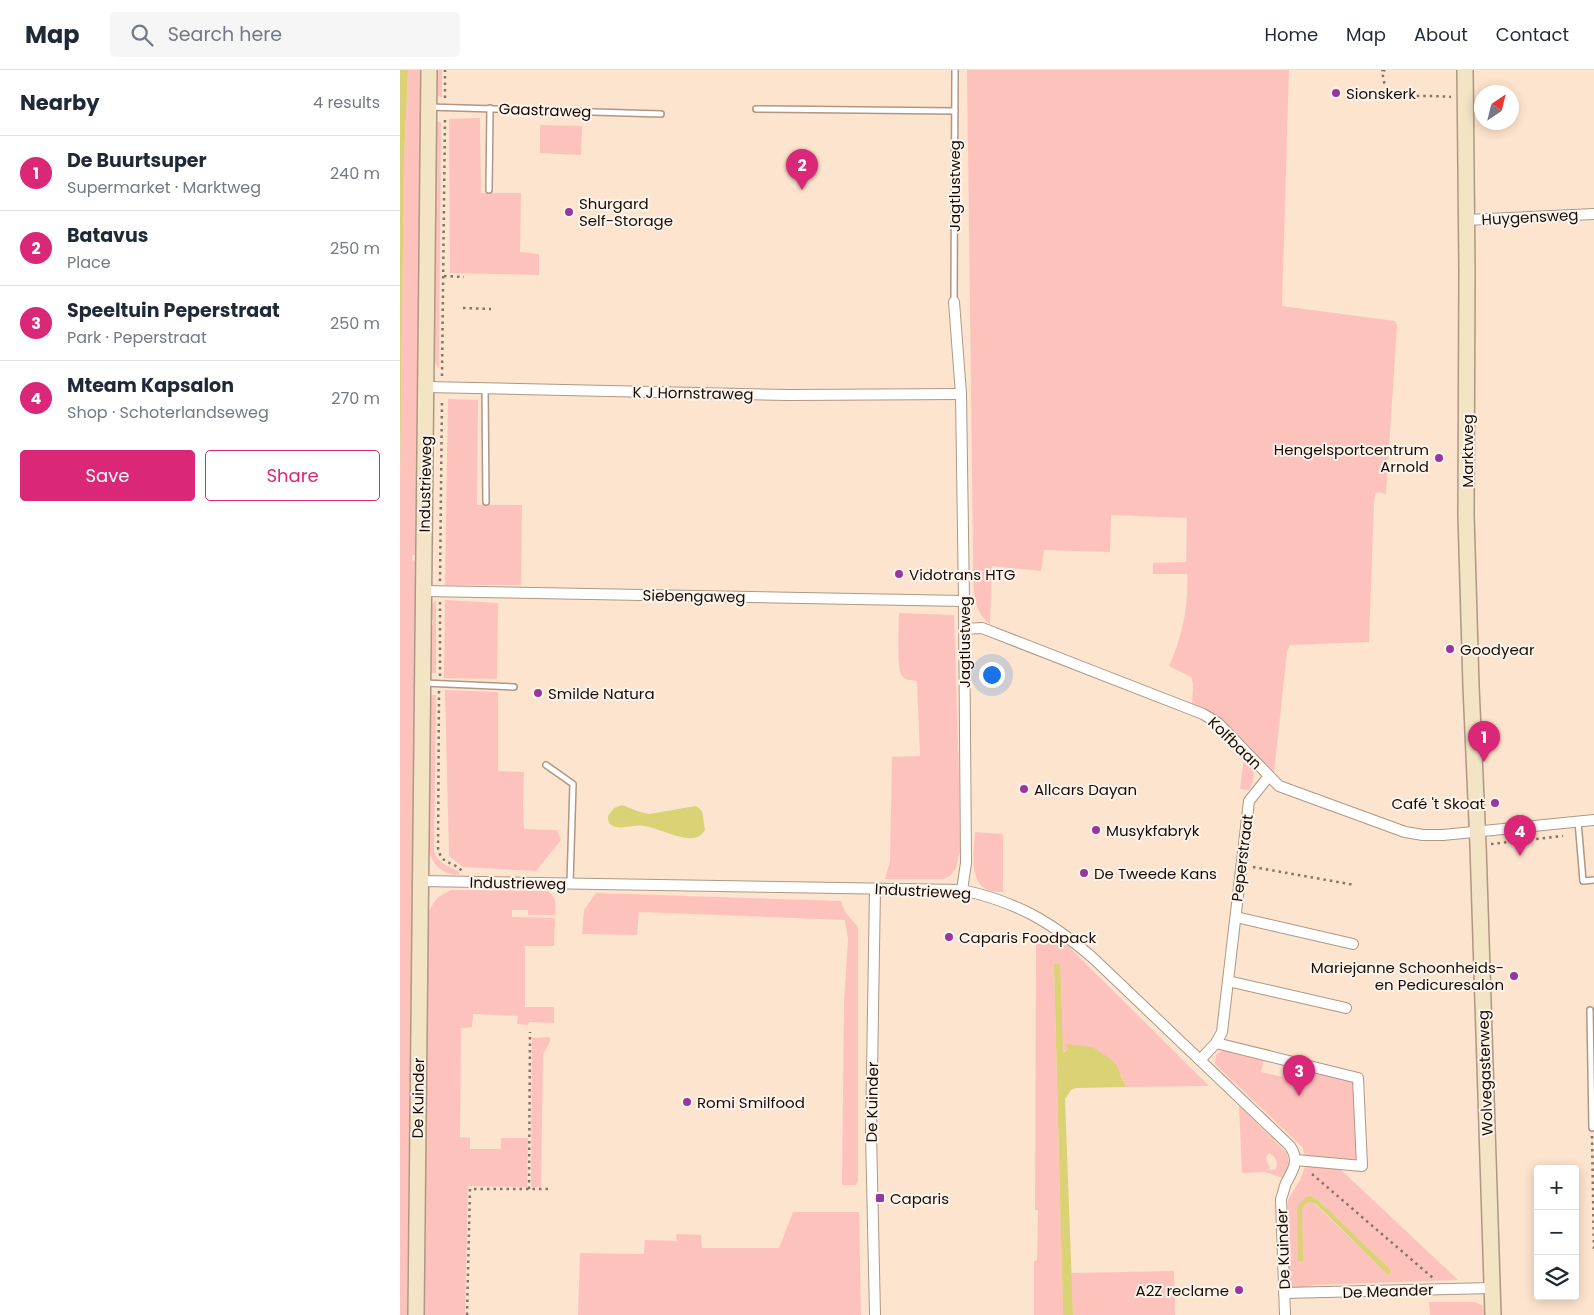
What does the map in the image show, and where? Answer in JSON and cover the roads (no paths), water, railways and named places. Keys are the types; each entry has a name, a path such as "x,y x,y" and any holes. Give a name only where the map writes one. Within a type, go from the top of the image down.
{"main road":[{"name":"Industrieweg","path":"420,881 429,70"},
{"name":"Marktweg","path":"1465,70 1466,515 1478,831"},
{"name":"Wolvegasterweg","path":"1478,831 1493,1315"},
{"name":"De Kuinder","path":"416,1315 420,881"}],"street":[{"name":"Huygensweg","path":"1466,220 1594,214"},
{"name":"Jagtlustweg","path":"954,302 961,394 964,601 966,863 962,890"},
{"name":"K J Hornstraweg","path":"426,387 789,395 961,394"},
{"name":"Siebengaweg","path":"424,591 964,601"},
{"name":"Kolfbaan","path":"964,629 982,628 1203,714 1218,723 1268,776 1280,786 1405,832 1423,835 1443,835 1594,820"},
{"name":"Peperstraat","path":"1200,1060 1216,1043 1222,1032 1249,801 1268,776"},
{"name":"Industrieweg","path":"420,881 962,890 1012,904 1034,914 1060,931 1093,958 1290,1146 1295,1153 1296,1160"},
{"name":"De Kuinder","path":"875,889 871,1133 875,1315"},
{"name":"Peperstraat","path":"1236,917 1353,944"},
{"path":"1228,981 1346,1008"},
{"path":"1216,1043 1358,1078 1362,1166 1296,1160"},
{"name":"De Kuinder","path":"1285,1315 1281,1199 1286,1184 1292,1175 1296,1160"},
{"name":"De Meander","path":"1284,1293 1492,1288"}],"lane":[{"name":"Jagtlustweg","path":"954,302 955,70"},
{"name":"Gaastraweg","path":"429,107 661,114"},
{"path":"489,190 490,108"},
{"path":"756,109 955,111"},
{"path":"486,389 486,502"},
{"path":"423,683 514,687"},
{"path":"546,765 573,784 570,884"},
{"path":"1578,821 1583,881 1594,880"},
{"path":"1590,1010 1592,1128"}],"place":[{"name":"Sionskerk","path":"1336,93"},
{"name":"Batavus","path":"802,190"},
{"name":"Shurgard Self-Storage","path":"569,212"},
{"name":"Hengelsportcentrum Arnold","path":"1439,458"},
{"name":"Vidotrans HTG","path":"899,574"},
{"name":"Goodyear","path":"1450,649"},
{"name":"Smilde Natura","path":"538,693"},
{"name":"De Buurtsuper","path":"1484,762"},
{"name":"Allcars Dayan","path":"1024,789"},
{"name":"Café 't Skoat","path":"1495,803"},
{"name":"Musykfabryk","path":"1096,830"},
{"name":"Mteam Kapsalon","path":"1520,856"},
{"name":"De Tweede Kans","path":"1084,873"},
{"name":"Caparis Foodpack","path":"949,937"},
{"name":"Mariejanne Schoonheids- en Pedicuresalon","path":"1514,976"},
{"name":"Speeltuin Peperstraat","path":"1299,1096"},
{"name":"Romi Smilfood","path":"687,1102"},
{"name":"Caparis","path":"880,1198"},
{"name":"A2Z reclame","path":"1239,1290"}]}
